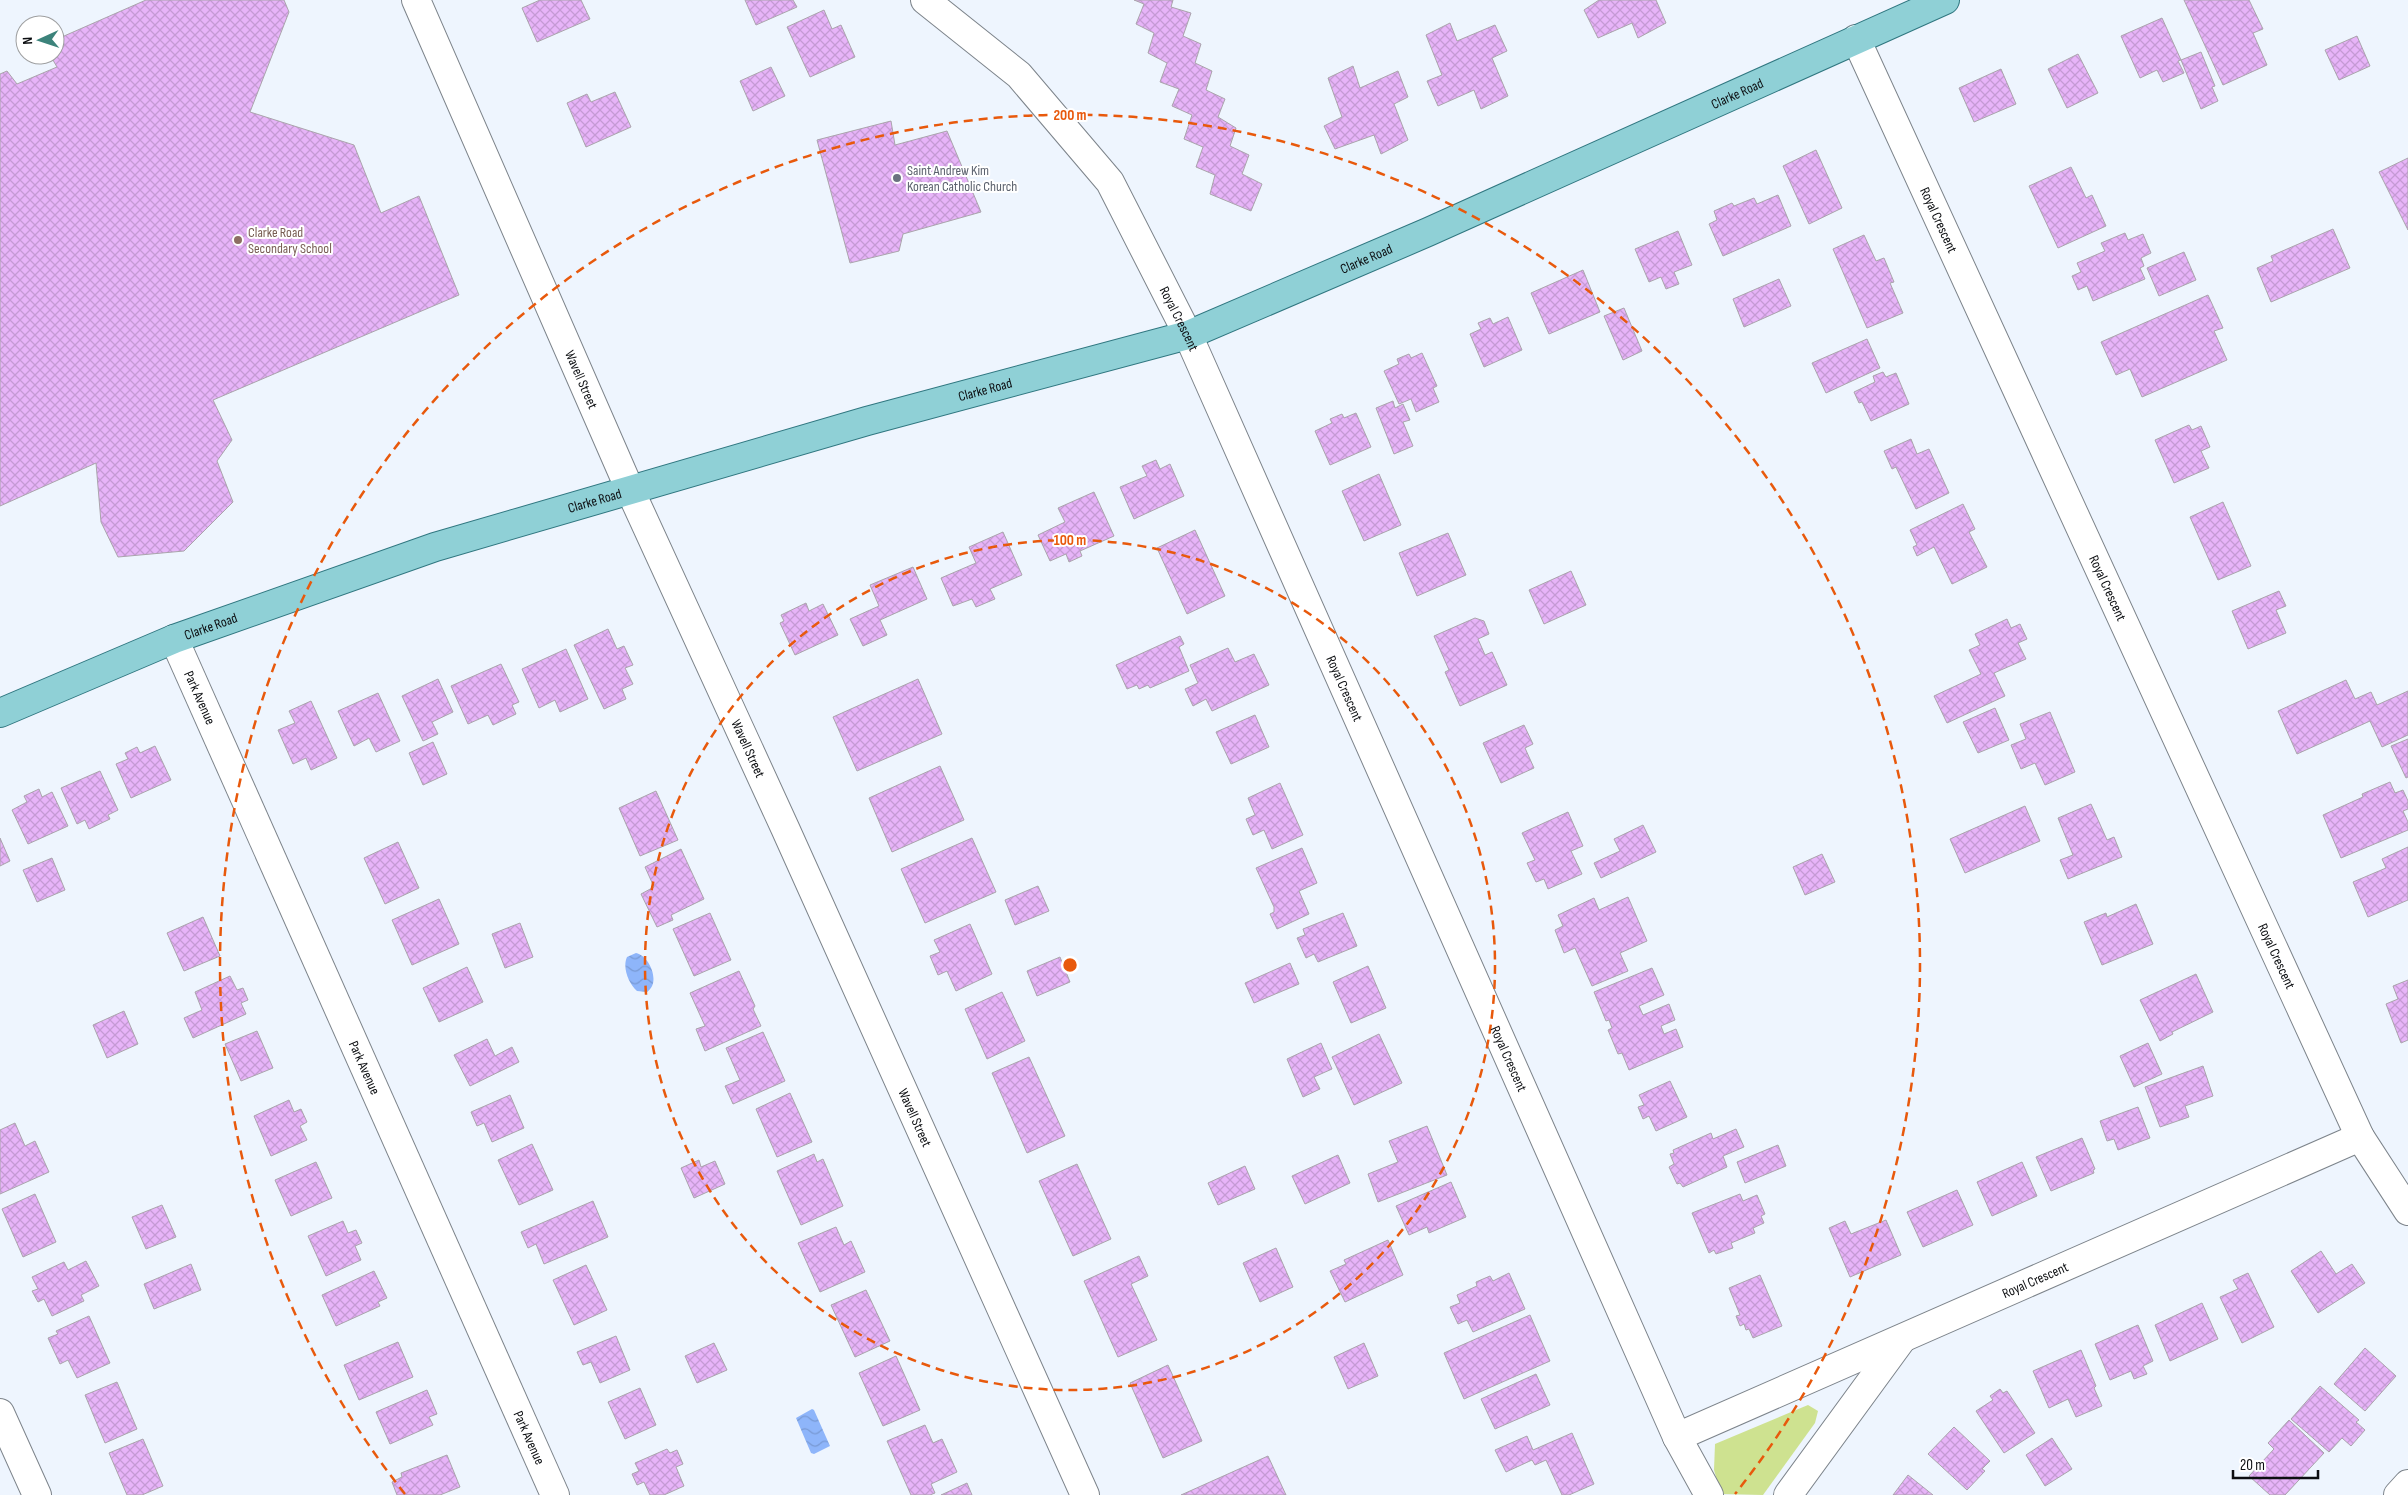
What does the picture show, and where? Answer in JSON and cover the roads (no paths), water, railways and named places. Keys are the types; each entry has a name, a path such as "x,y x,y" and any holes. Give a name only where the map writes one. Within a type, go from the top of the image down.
{"main road":[{"name":"Clarke Road","path":"0,713 174,639 435,547 867,421 1188,334 1428,232 1945,0"}],"street":[{"name":"Wavell Street","path":"416,0 630,490 785,828 1085,1495"},
{"name":"Royal Crescent","path":"924,0 1019,75 1110,182 1188,334 1677,1437 1710,1495"},
{"name":"Royal Crescent","path":"1856,39 2360,1137 2408,1211"},
{"name":"Park Avenue","path":"174,639 555,1495"},
{"name":"Royal Crescent","path":"1677,1437 2360,1137"},
{"path":"1788,1495 1903,1338"},
{"path":"0,1413 37,1495"},
{"path":"2398,1495 2408,1484"}],"water":[{"path":"636,953 646,959 652,970 653,983 647,992 637,991 627,976 625,966 627,957"},
{"path":"812,1409 830,1446 814,1454 811,1453 796,1418"}],"place":[{"name":"Saint Andrew Kim Korean Catholic Church","path":"897,178"},
{"name":"Clarke Road Secondary School","path":"238,240"}]}
